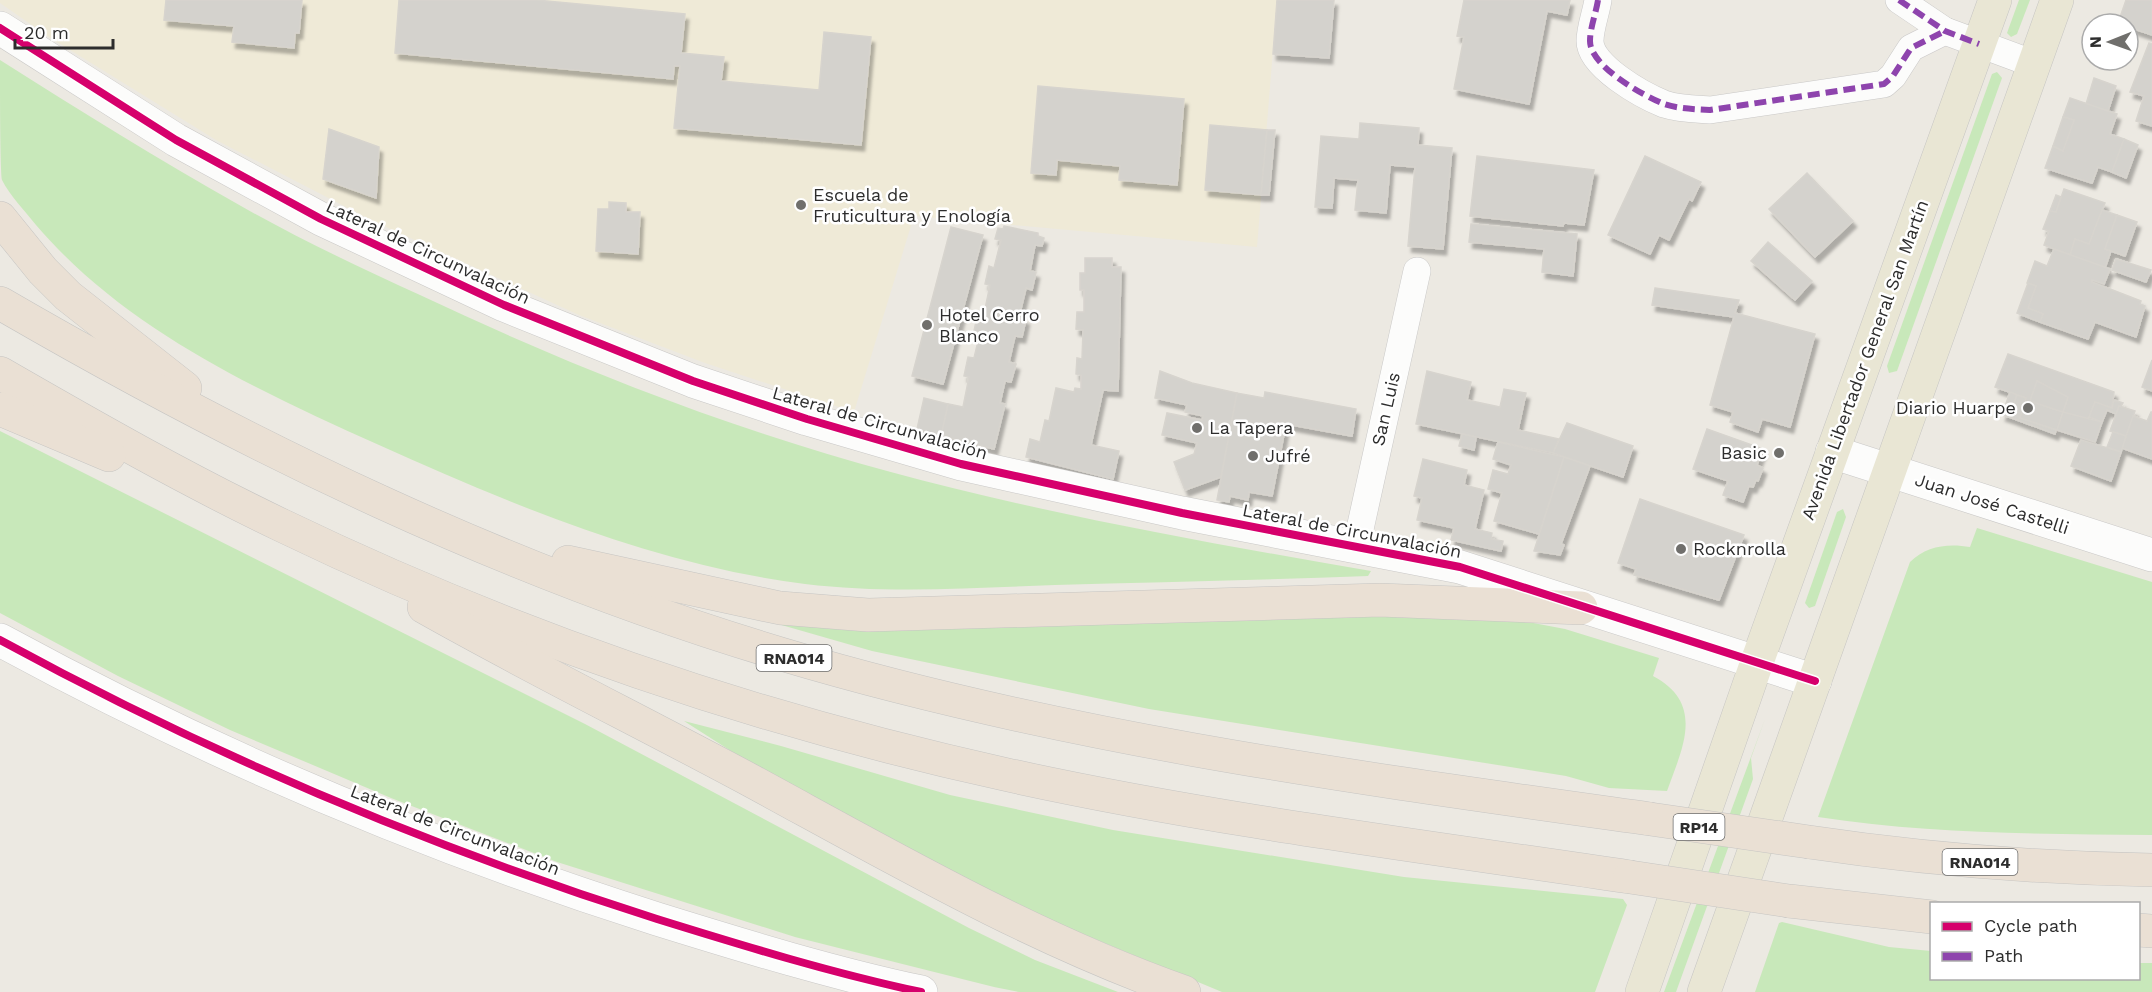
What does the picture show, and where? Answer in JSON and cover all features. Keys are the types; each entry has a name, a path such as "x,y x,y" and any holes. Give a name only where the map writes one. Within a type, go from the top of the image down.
{"highway":[{"path":"0,218 43,271 68,296 154,366 284,458"},
{"name":"RNA014","path":"0,303 123,375 284,458 460,538 646,610 837,670 994,711 1146,742 1282,766 1892,854 2005,864 2152,870"},
{"path":"0,373 129,447 271,520 519,661 736,772 974,900 1089,955 1184,992"},
{"path":"0,409 271,520 454,600 593,655 768,711 868,740 1004,774 1144,803 1789,901 1930,917"},
{"path":"460,538 733,599 821,612 914,615 1380,600 1581,608"}],"main road":[{"name":"Avenida Libertador General San Martín","path":"1642,992 1757,662 1995,0"},
{"path":"1704,992 2057,0"}],"street":[{"path":"1598,0 1590,41 1594,57 1610,72 1648,96 1665,104 1685,109 1710,110 1884,84 1893,76 1911,48 1945,31"},
{"path":"1899,0 1945,31 2034,64"},
{"name":"Lateral de Circunvalación","path":"0,28 176,140 289,203 378,248 504,305 642,362 807,419 961,464 1194,515 1460,567 1581,608 1815,681"},
{"name":"San Luis","path":"1356,547 1417,271"},
{"name":"Juan José Castelli","path":"1832,452 2152,555"},
{"name":"Lateral de Circunvalación","path":"0,640 217,750 456,848 591,898 722,939 921,992"}],"shaded area":[{"name":"Escuela de Fruticultura y Enología","path":"0,0 1277,0 1257,247 914,216 854,412 705,363 579,315 373,221 216,140 49,37 0,3"}],"green space":[{"path":"2019,0 2030,0 2017,34 2011,37 2007,33"},
{"path":"0,60 180,171 307,241 504,334 676,403 838,457 989,497 1218,544 1371,571 1368,576 961,589 898,590 836,587 749,575 694,563 640,548 534,511 379,445 286,402 195,353 151,326 110,296 71,262 36,225 13,198 2,180"},
{"path":"1997,72 2002,78 1897,371 1889,373 1887,366 1992,74"},
{"path":"0,431 585,724 969,928 1035,960 1118,992 1019,992 994,987 795,937 557,862 391,798 230,730 118,676 0,613"},
{"path":"1843,509 1846,517 1815,606 1809,608 1805,603 1837,512"},
{"path":"1977,528 2152,582 2152,835 1943,830 1818,817 1910,562 1923,552 1938,547 1954,545 1970,547"},
{"path":"1394,611 1528,622 1565,629 1659,658 1653,676 1669,687 1680,700 1685,714 1686,728 1679,759 1667,791 1609,788 1566,776 1149,709 872,651 778,624"},
{"path":"1765,719 1751,758 1753,779 1676,992 1664,992"},
{"path":"684,721 781,746 950,795 1113,830 1404,877 1623,899 1627,905 1595,992 1222,992 1018,907 756,767"},
{"path":"1779,923 1889,947 1930,951 1930,980 2140,980 2140,963 2152,963 2152,992 1755,992"}],"building":[{"path":"166,0 302,0 299,33 295,33 294,48 232,42 234,26 164,20"},
{"path":"399,0 536,0 685,14 681,53 724,57 721,81 819,90 824,32 871,37 861,145 674,128 680,66 674,66 673,79 395,53"},
{"path":"1277,0 1334,0 1329,58 1273,54"},
{"path":"1464,0 1570,0 1567,15 1547,11 1529,104 1454,89 1464,37 1457,36"},
{"path":"2126,0 2152,0 2152,35 2140,31 2140,12 2122,12"},
{"path":"2149,43 2152,44 2152,126 2136,121 2144,96 2130,92 2138,72 2140,72"},
{"path":"2094,78 2116,86 2108,111 2086,104"},
{"path":"1038,86 1184,99 1177,185 1119,180 1120,166 1057,160 1056,175 1031,173"},
{"path":"2070,98 2117,114 2110,134 2124,139 2112,172 2098,167 2092,183 2045,168 2053,146 2063,151 2074,120 2063,117"},
{"path":"2063,117 2074,120 2063,151 2053,146"},
{"path":"1360,123 1419,128 1418,145 1452,148 1443,249 1408,246 1415,167 1390,165 1386,213 1355,210 1358,180 1334,178 1332,208 1315,207 1321,136 1359,139"},
{"path":"1210,125 1267,130 1261,195 1205,190"},
{"path":"329,129 379,147 376,198 323,179"},
{"path":"1267,130 1275,130 1269,195 1261,195"},
{"path":"2124,139 2138,145 2126,178 2112,172"},
{"path":"1477,156 1594,170 1584,225 1564,223 1563,226 1470,216"},
{"path":"1645,156 1701,182 1692,201 1689,199 1669,240 1659,235 1650,254 1608,235"},
{"path":"1807,173 1853,221 1815,257 1769,209"},
{"path":"2064,189 2105,203 2089,244 2075,239 2070,255 2044,245 2049,231 2043,229 2050,211 2056,212"},
{"path":"2056,195 2061,197 2056,212 2050,211"},
{"path":"609,202 626,203 626,212 640,212 638,254 596,251 598,209 609,209"},
{"path":"2102,210 2117,215 2105,249 2111,251 2105,268 2070,255 2075,239 2089,244"},
{"path":"2117,215 2137,222 2125,256 2105,249"},
{"path":"1471,224 1577,234 1573,276 1542,272 1544,249 1469,242"},
{"path":"1004,226 1038,233 1038,236 1044,238 1042,246 1035,245 1030,271 1036,272 1032,290 1026,288 1019,317 1026,319 1022,337 1015,336 1009,362 1016,364 1011,382 1005,381 1000,403 1005,404 994,449 941,436 948,404 963,407 969,377 964,376 968,357 974,358 980,333 974,331 978,312 984,314 990,285 985,284 989,266 994,268 1001,240 995,239 998,228 1003,229"},
{"path":"951,227 983,235 943,384 912,376"},
{"path":"1768,242 1812,281 1795,300 1751,261"},
{"path":"2054,249 2110,269 2104,284 2092,280 2092,282 2141,301 2140,304 2145,306 2136,337 2095,322 2088,339 2040,322 2043,314 2028,308 2036,286 2027,283 2035,261 2047,266"},
{"path":"1085,258 1112,258 1112,267 1121,267 1118,391 1103,390 1091,445 1119,451 1113,479 1026,457 1030,439 1040,442 1045,420 1049,421 1056,388 1074,392 1075,388 1081,389 1081,375 1076,374 1077,358 1082,359 1083,330 1076,329 1077,312 1084,312 1084,290 1080,290 1080,273 1085,273"},
{"path":"2116,259 2151,270 2146,282 2112,270"},
{"path":"2028,283 2036,286 2028,308 2043,314 2040,322 2017,313"},
{"path":"1655,288 1739,300 1735,313 1815,334 1790,427 1762,419 1758,432 1730,422 1733,412 1710,405 1734,317 1652,305"},
{"path":"2008,354 2114,392 2112,408 2095,402 2088,420 2063,412 2057,430 2020,418 2026,398 1995,387","holes":["2037,381 2068,397 2063,412 2030,401"]},
{"path":"2152,360 2152,391 2142,387"},
{"name":"La Tapera","path":"1160,371 1192,383 1237,393 1221,477 1185,490 1174,462 1194,454 1197,443 1162,435 1167,413 1202,420 1203,416 1185,412 1187,405 1155,398"},
{"path":"1427,371 1471,382 1467,400 1500,407 1504,389 1526,393 1518,430 1559,439 1553,453 1416,424"},
{"path":"2037,381 2068,397 2063,412 2030,401"},
{"name":"Jufré","path":"1265,392 1356,409 1352,436 1286,424 1272,496 1249,492 1248,500 1230,496 1229,502 1217,500 1237,393 1264,398"},
{"path":"2010,392 2017,395 2009,417 2002,415"},
{"path":"2017,395 2026,398 2020,418 2056,430 2055,434 2009,417"},
{"path":"924,398 948,404 941,436 917,429"},
{"path":"2114,400 2123,403 2116,414 2107,410 2102,422 2089,417 2095,402 2112,408"},
{"path":"2119,406 2135,411 2126,436 2110,431"},
{"path":"2063,412 2102,422 2095,442 2057,430"},
{"path":"2151,412 2152,459 2122,448 2133,416 2147,421"},
{"path":"1567,423 1633,446 1623,477 1553,453"},
{"path":"1707,429 1763,449 1757,465 1763,468 1758,481 1756,480 1753,487 1749,486 1743,502 1723,495 1728,481 1693,469"},
{"path":"2113,432 2126,436 2121,452 2107,447"},
{"path":"1462,434 1476,437 1474,450 1459,446"},
{"path":"2081,440 2121,452 2111,481 2071,466"},
{"path":"1498,442 1564,457 1539,534 1494,521 1502,493 1488,489 1493,470 1508,474 1511,465 1493,459"},
{"path":"1564,457 1590,466 1561,544 1564,545 1560,555 1534,551"},
{"path":"1423,459 1467,470 1464,485 1484,490 1475,529 1492,533 1491,539 1503,541 1501,551 1451,540 1454,528 1417,520 1422,498 1414,496"},
{"name":"Rocknrolla","path":"1640,499 1744,535 1719,600 1634,575 1636,569 1618,563"}],"marked path":[{"path":"1598,0 1590,41 1592,51 1598,60 1631,87 1664,104 1675,107 1710,110 1884,84 1893,76 1911,48 1945,31"},
{"path":"1899,0 1945,31 1979,44"}],"cycle path":[{"path":"0,28 176,140 321,219 504,305 693,381 807,419 961,464 1182,513 1460,567 1815,681"},
{"path":"0,640 159,722 404,829 572,891 657,919 821,968 921,992"}],"place":[{"name":"Escuela de Fruticultura y Enología","path":"801,205"},
{"name":"Hotel Cerro Blanco","path":"927,325"},
{"name":"Diario Huarpe","path":"2028,408"},
{"name":"La Tapera","path":"1197,428"},
{"name":"Basic","path":"1779,453"},
{"name":"Jufré","path":"1253,456"},
{"name":"Rocknrolla","path":"1681,549"}]}
